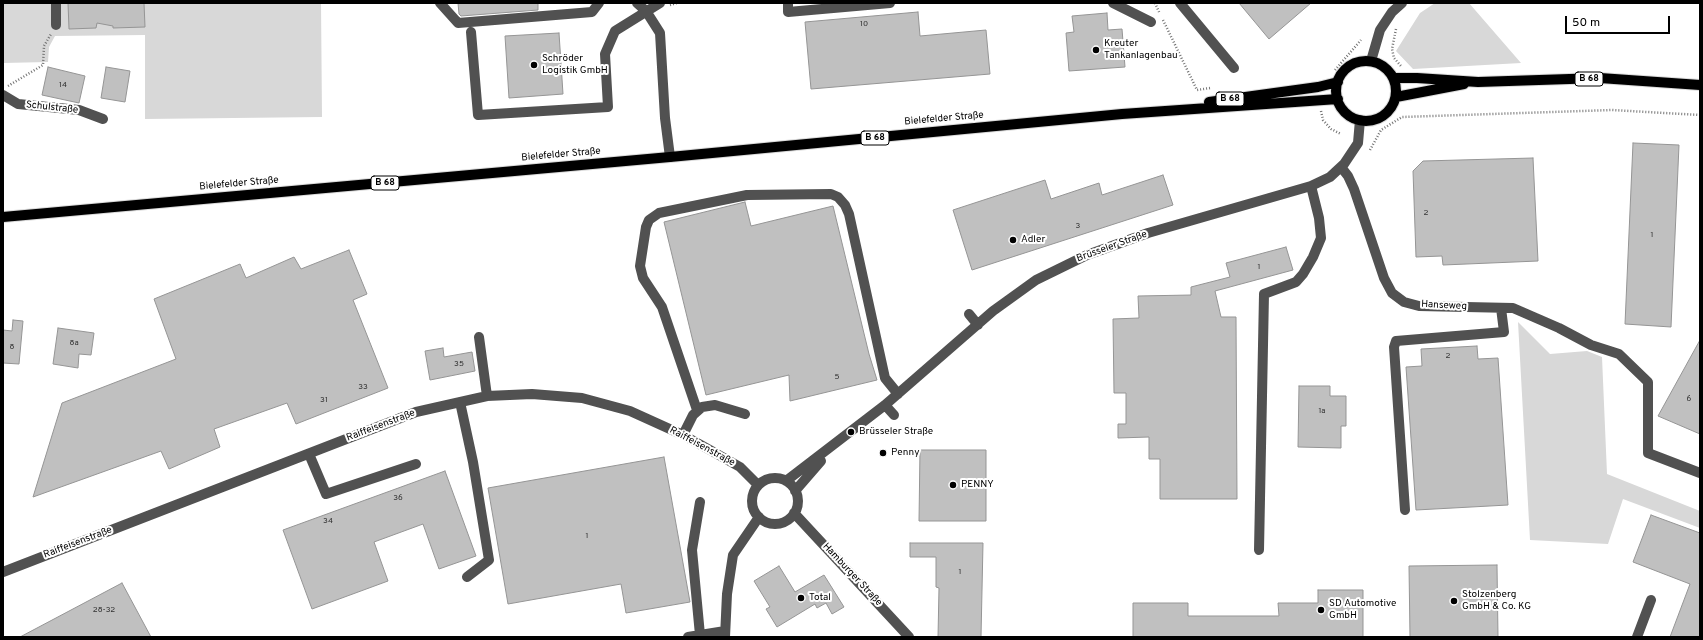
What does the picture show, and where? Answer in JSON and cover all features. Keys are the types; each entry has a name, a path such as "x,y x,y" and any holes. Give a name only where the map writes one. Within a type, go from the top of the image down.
{"main road":[{"path":"1363,61 1371,61 1384,67 1394,78 1396,98 1386,113 1378,118 1360,120 1346,112 1338,99 1336,91 1341,74 1347,68 1363,61"},
{"name":"B 68","path":"1394,78 1478,82 1600,78 1700,85"},
{"name":"Bielefelder Straße","path":"1122,114 1318,87 1338,82"},
{"name":"B 68","path":"1396,98 1478,82"},
{"name":"Bielefelder Straße","path":"3,217 670,157 1122,114 1338,99"}],"street":[{"path":"56,3 56,25"},
{"path":"440,3 458,23 592,12 599,3"},
{"path":"637,3 646,7 660,33 665,118 670,157"},
{"path":"471,32 478,115 608,107 605,54 615,31 646,7 660,3"},
{"path":"788,3 788,12 890,3"},
{"path":"1113,3 1151,22"},
{"path":"1180,3 1234,68"},
{"path":"1371,61 1380,30 1392,12 1402,3"},
{"name":"Schulstraße","path":"3,95 18,104 79,110 103,119"},
{"name":"Brüsseler Straße","path":"786,481 834,446 885,405 993,311 1036,280 1087,255 1148,233 1311,186 1330,177 1341,167 1358,143 1360,120"},
{"name":"Hanseweg","path":"1341,167 1348,176 1354,189 1384,278 1392,293 1404,302 1419,306 1513,308 1559,328 1591,345 1619,354 1648,382 1648,453 1700,473"},
{"path":"1259,550 1264,294 1296,282 1303,274 1313,257 1321,238 1319,218 1311,186"},
{"path":"697,410 662,306 643,278 640,266 646,227 649,220 659,213 747,195 831,194 838,197 845,205 849,214 885,378 898,394"},
{"path":"1405,510 1394,347 1396,341 1504,332 1502,308"},
{"path":"968,314 978,325"},
{"path":"479,337 487,396"},
{"name":"Raiffeisenstraße","path":"3,572 416,412 487,396 532,394 582,398 630,411 683,435 740,467 758,485"},
{"path":"460,402 473,462 489,560 467,577"},
{"path":"683,435 697,410 708,405 715,405 745,414"},
{"path":"885,405 894,415"},
{"name":"Brüsseler Straße","path":"795,491 834,446"},
{"path":"309,454 326,494 416,464"},
{"path":"772,479 786,481 795,491 797,498 797,506 794,513 784,522 778,524 771,524 758,517 752,505 754,491 758,485 764,481 772,479"},
{"path":"700,502 692,550 700,635"},
{"name":"Hamburger Straße","path":"794,513 909,637"},
{"path":"688,637 725,634 727,594 733,555 758,517"},
{"path":"1637,637 1651,600"}],"path":[{"path":"1155,3 1197,90"},
{"path":"1398,24 1392,49 1394,58 1400,66 1404,67"},
{"path":"3,89 43,65 44,46 56,25"},
{"path":"1333,71 1361,40"},
{"path":"1320,107 1323,120 1331,129 1341,134"},
{"path":"1370,150 1380,130 1402,117 1612,110 1700,115"}],"shaded area":[{"path":"3,3 321,3 322,117 145,119 145,35 55,36 49,47 48,62 3,63"},
{"path":"1435,3 1469,3 1521,63 1413,69 1396,51 1420,13"},
{"path":"1518,322 1550,354 1587,351 1602,357 1607,474 1700,511 1700,528 1623,499 1608,544 1530,540"}],"building":[{"path":"68,3 144,3 145,27 113,28 113,26 97,23 96,28 69,29"},
{"path":"458,3 538,3 538,10 461,16 459,14"},
{"path":"1239,3 1311,3 1269,39"},
{"path":"918,12 920,36 986,30 990,74 811,89 805,22"},
{"name":"Kreuter Tankanlagenbau","path":"1107,13 1108,30 1122,29 1125,67 1069,71 1066,33 1074,32 1072,16"},
{"name":"Schröder Logistik GmbH","path":"559,33 563,94 509,98 505,36"},
{"path":"48,67 85,76 79,103 42,95"},
{"path":"106,67 130,71 125,102 101,98"},
{"path":"1633,143 1679,145 1671,327 1625,324"},
{"path":"1533,158 1538,261 1443,265 1442,256 1416,257 1413,171 1423,161"},
{"name":"Adler","path":"1163,175 1173,205 972,270 953,210 1045,180 1051,199 1099,183 1102,195"},
{"path":"745,202 751,226 833,206 869,354 877,380 790,401 789,375 706,395 664,222"},
{"path":"1286,247 1293,270 1215,291 1221,317 1236,317 1237,499 1160,499 1160,459 1149,459 1149,437 1118,438 1118,424 1126,424 1126,393 1114,393 1113,319 1139,318 1138,296 1191,295 1191,287 1230,277 1226,263"},
{"path":"349,250 367,294 353,300 388,388 296,424 287,403 214,429 220,447 169,469 161,451 33,497 62,403 176,359 154,299 240,264 246,278 294,257 301,269"},
{"path":"13,320 23,321 19,364 3,363 3,330 12,331"},
{"path":"58,328 94,333 91,355 79,354 78,368 53,364"},
{"path":"1700,340 1700,434 1658,416"},
{"path":"1477,346 1478,359 1498,358 1508,505 1416,510 1406,367 1422,366 1421,349"},
{"path":"443,348 444,357 472,352 475,371 430,380 425,351"},
{"path":"1299,386 1330,386 1330,396 1346,396 1346,426 1341,426 1341,448 1298,447"},
{"name":"PENNY","path":"920,450 986,450 986,521 919,521"},
{"path":"664,457 690,602 626,613 621,584 508,604 488,488"},
{"path":"445,471 476,556 439,569 423,524 374,542 388,581 312,609 283,530"},
{"path":"1651,515 1700,533 1700,637 1670,637 1690,584 1633,562"},
{"path":"910,543 983,543 981,637 938,637 939,588 936,587 936,557 910,557"},
{"name":"Stolzenberg GmbH & Co. KG","path":"1497,565 1498,637 1410,637 1409,566"},
{"name":"Total","path":"779,566 795,592 824,575 844,607 832,614 826,603 817,608 815,604 777,627 766,609 770,607 754,581"},
{"path":"122,583 151,637 20,637"},
{"name":"SD Automotive GmbH","path":"1318,590 1363,590 1363,637 1133,637 1133,603 1188,603 1188,616 1279,616 1278,603 1318,603"}],"place":[{"name":"Kreuter Tankanlagenbau","path":"1096,50"},
{"name":"Schröder Logistik GmbH","path":"534,65"},
{"name":"Adler","path":"1013,240"},
{"name":"Brüsseler Straße","path":"851,432"},
{"name":"Penny","path":"883,453"},
{"name":"PENNY","path":"953,485"},
{"name":"Total","path":"801,598"},
{"name":"Stolzenberg GmbH & Co. KG","path":"1454,601"},
{"name":"SD Automotive GmbH","path":"1321,610"}]}
